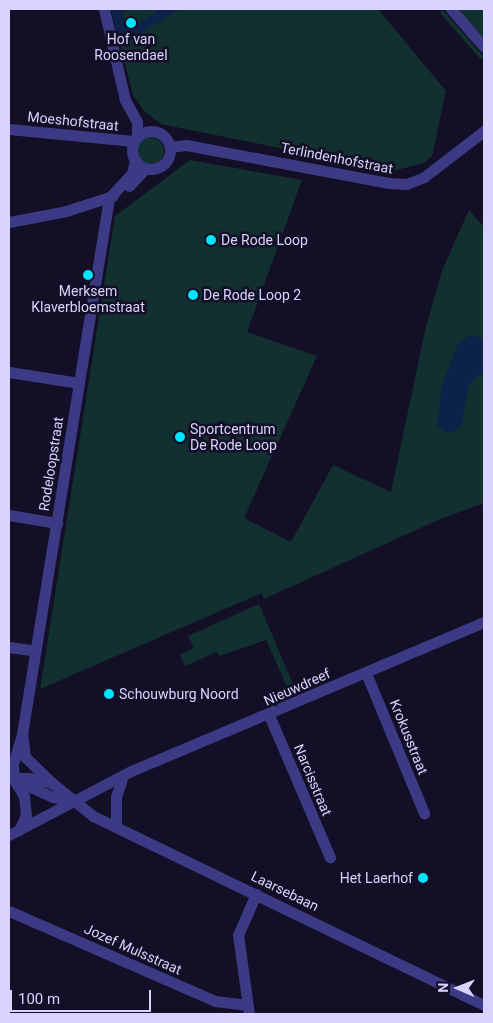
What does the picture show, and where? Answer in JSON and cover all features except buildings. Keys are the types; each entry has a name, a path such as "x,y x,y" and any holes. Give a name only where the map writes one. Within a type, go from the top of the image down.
{"street":[{"path":"104,9 125,100 137,122 132,173 109,198"},
{"path":"450,9 484,47"},
{"name":"Moeshofstraat","path":"9,130 135,139"},
{"path":"9,222 43,217 109,198 121,193 145,169 161,167 170,155 170,147 165,137 154,131 135,139"},
{"name":"Terlindenhofstraat","path":"170,147 186,144 389,183 407,184 424,177 484,132"},
{"path":"134,161 145,169"},
{"name":"Rodeloopstraat","path":"12,779 16,747 22,734 36,651 109,198"},
{"path":"9,372 79,383"},
{"path":"9,515 57,523"},
{"name":"Nieuwdreef","path":"14,833 122,779 131,772 269,715 484,622"},
{"path":"9,647 36,651"},
{"name":"Krokusstraat","path":"366,673 424,813"},
{"name":"Narcisstraat","path":"269,715 330,857"},
{"name":"Rodeloopstraat","path":"22,734 25,757"},
{"path":"14,833 26,815 24,796 12,779 22,770 25,757"},
{"path":"25,757 52,784"},
{"name":"Laarsebaan","path":"12,779 30,778 52,784 92,816 484,1005"},
{"name":"Laarsebaan","path":"12,779 53,797 75,801"},
{"path":"116,826 116,797 122,779"},
{"path":"249,1010 238,935 256,894"},
{"name":"Jozef Mulsstraat","path":"9,910 215,1001 249,1010"}],"green space":[{"path":"111,9 378,9 446,91 432,156 424,163 393,171 161,124 144,111 133,95"},
{"path":"457,9 484,9 484,38 483,37"},
{"path":"443,10 484,57 481,59 440,13"},
{"path":"150,137 160,141 164,151 160,161 150,165 140,161 136,151 140,141"},
{"name":"Sportcentrum De Rode Loop","path":"190,160 302,180 247,332 317,356 244,518 291,542 333,465 391,492 426,326 443,268 469,210 484,227 484,503 438,520 264,599 262,593 40,689 115,216"},
{"path":"259,604 293,684 287,687 266,640 219,656 217,652 185,666 180,655 194,648 188,636"}],"water":[{"path":"111,9 122,9 127,30 160,9 180,9 122,45 117,39"},
{"path":"470,335 484,339 484,373 475,378 468,388 462,425 454,432 446,433 437,426 442,385 458,343"}],"place":[{"name":"Hof van Roosendael","path":"131,23"},
{"name":"De Rode Loop","path":"211,240"},
{"name":"Merksem Klaverbloemstraat","path":"88,275"},
{"name":"De Rode Loop 2","path":"193,295"},
{"name":"Sportcentrum De Rode Loop","path":"180,437"},
{"name":"Schouwburg Noord","path":"109,694"},
{"name":"Het Laerhof","path":"423,878"}]}
